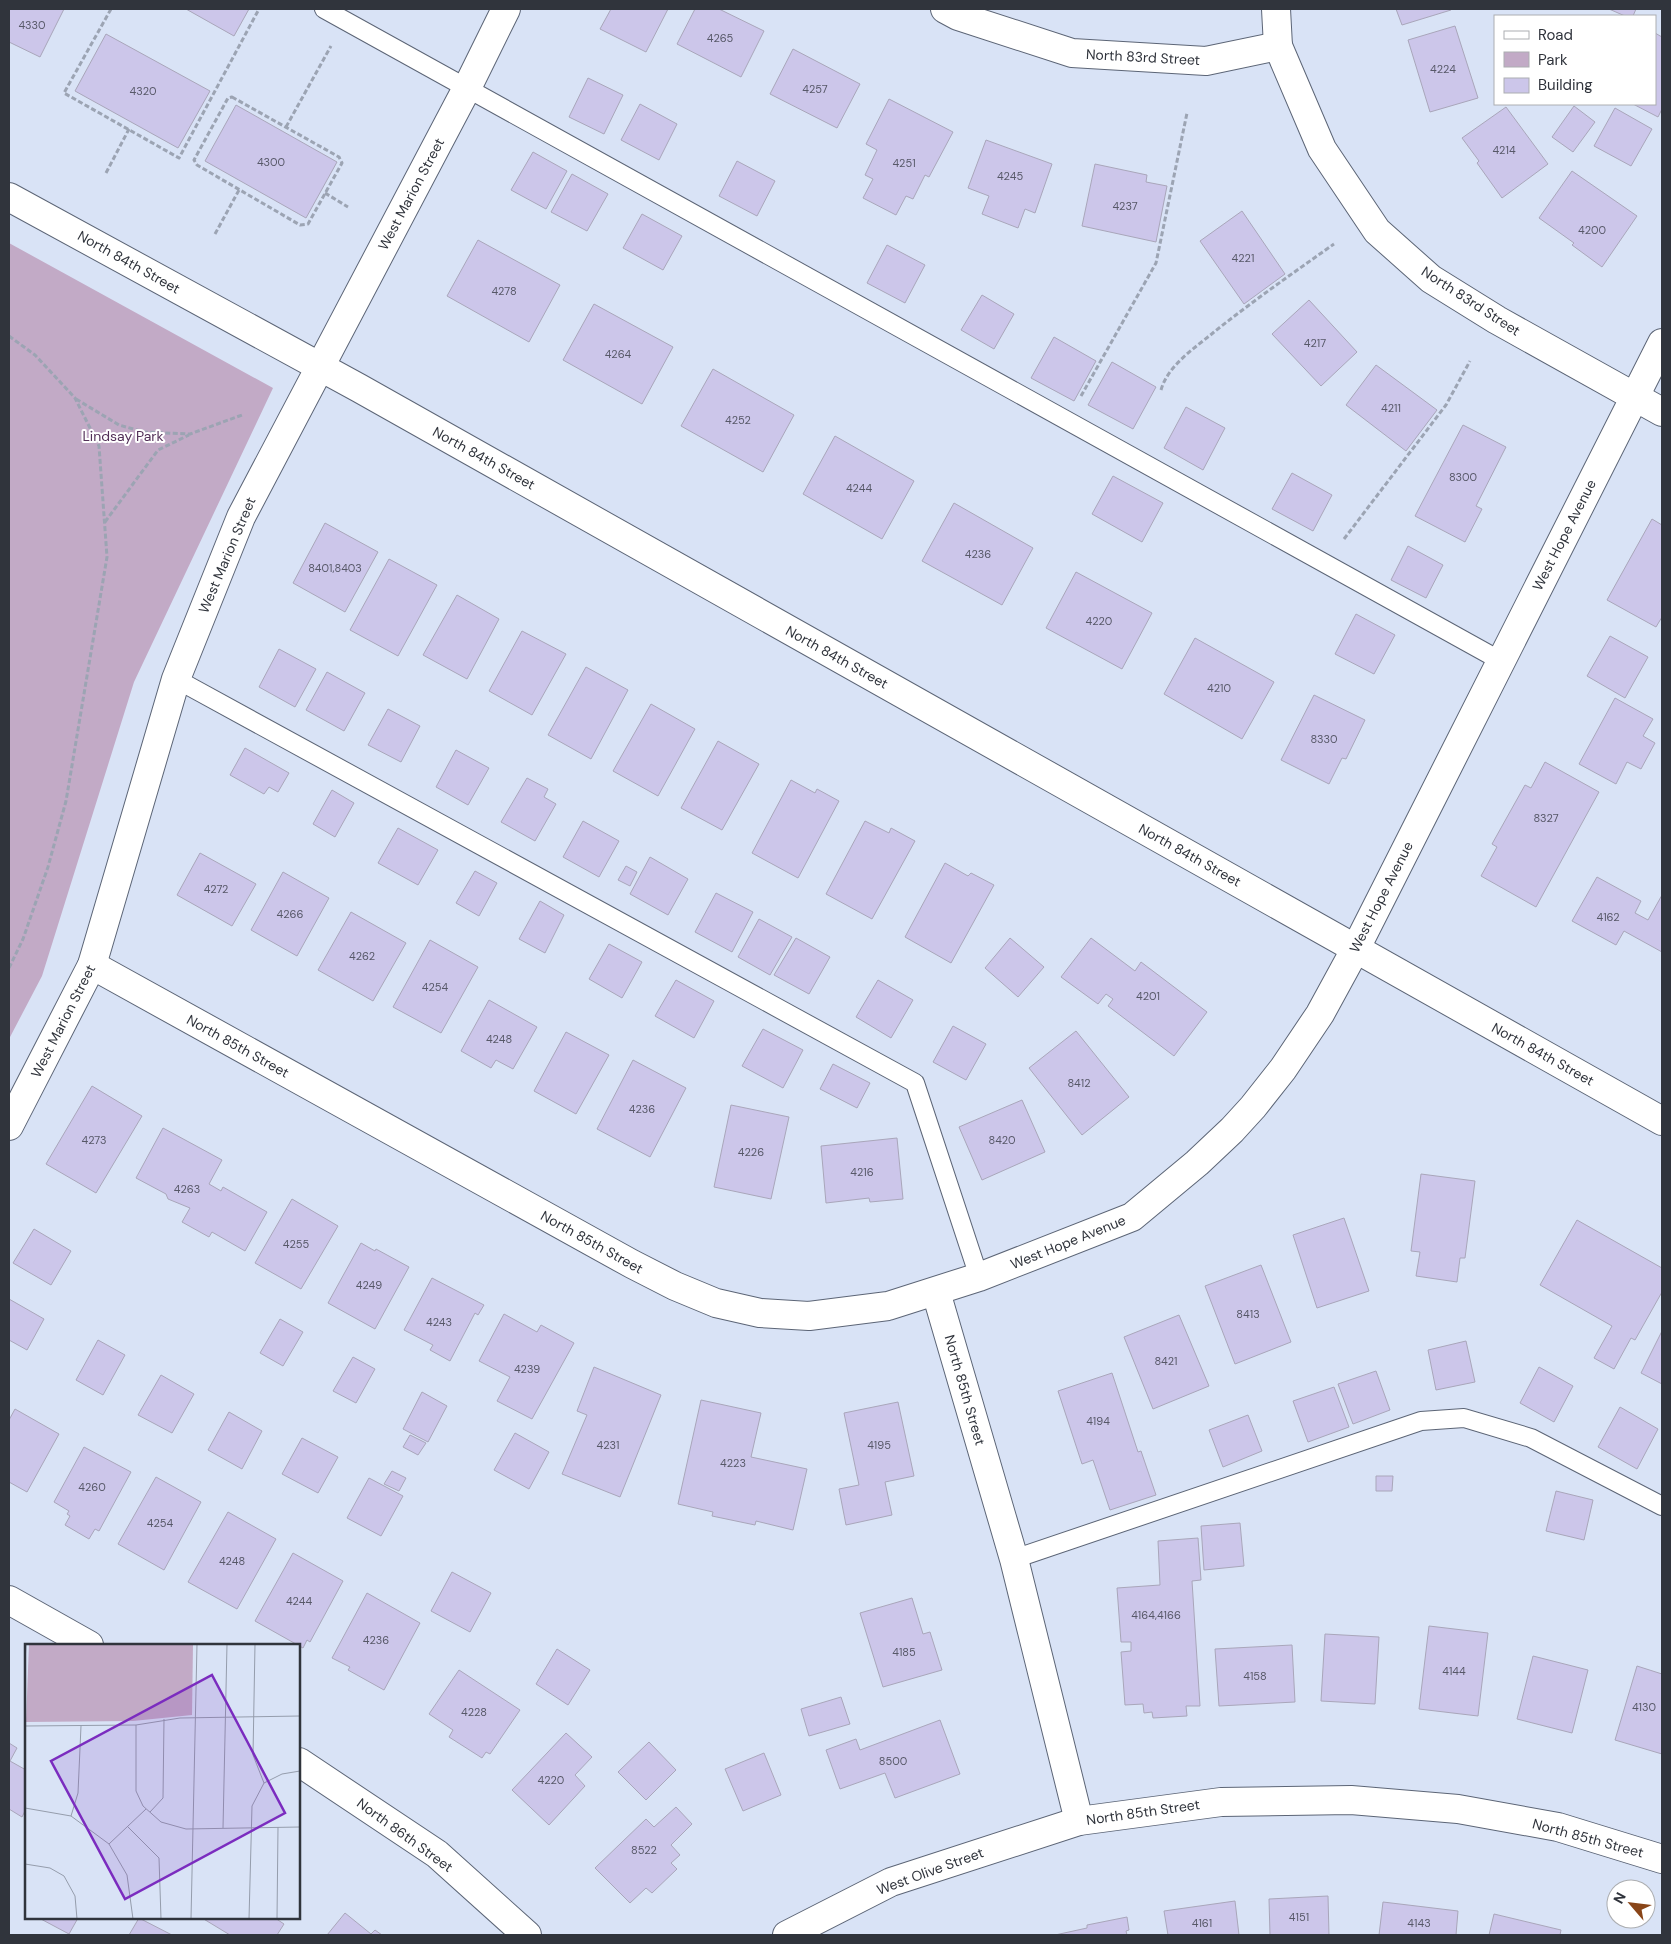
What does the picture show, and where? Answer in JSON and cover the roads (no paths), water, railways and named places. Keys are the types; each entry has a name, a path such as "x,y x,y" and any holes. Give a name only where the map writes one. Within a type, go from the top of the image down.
{"street":[{"name":"West Marion Street","path":"9,1126 92,965 176,680 241,518 467,88 506,9"},
{"name":"North 83rd Street","path":"945,9 958,16 1072,53 1206,61 1278,46 1322,149 1377,231 1431,279 1497,320 1662,412"},
{"path":"1276,9 1278,46"},
{"name":"North 84th Street","path":"9,197 320,367 1662,1121"},
{"name":"West Hope Avenue","path":"936,1292 1132,1217 1197,1163 1232,1130 1283,1069 1320,1014 1356,948 1662,343"},
{"name":"North 85th Street","path":"92,965 632,1264 675,1286 716,1303 760,1313 808,1316 888,1306 936,1292 1014,1559 1079,1821 1220,1802 1352,1800 1458,1809 1558,1827 1662,1859"},
{"path":"9,1600 87,1644"},
{"name":"North 86th Street","path":"300,1763 437,1854 527,1935"},
{"name":"West Olive Street","path":"787,1935 891,1882 1079,1821"}],"lane":[{"path":"324,9 1501,661"},
{"path":"176,680 915,1083 979,1277"},
{"path":"1014,1559 1421,1422 1464,1418 1531,1438 1662,1506"}],"park label":[{"name":"Lindsay Park","path":"123,436"}]}
